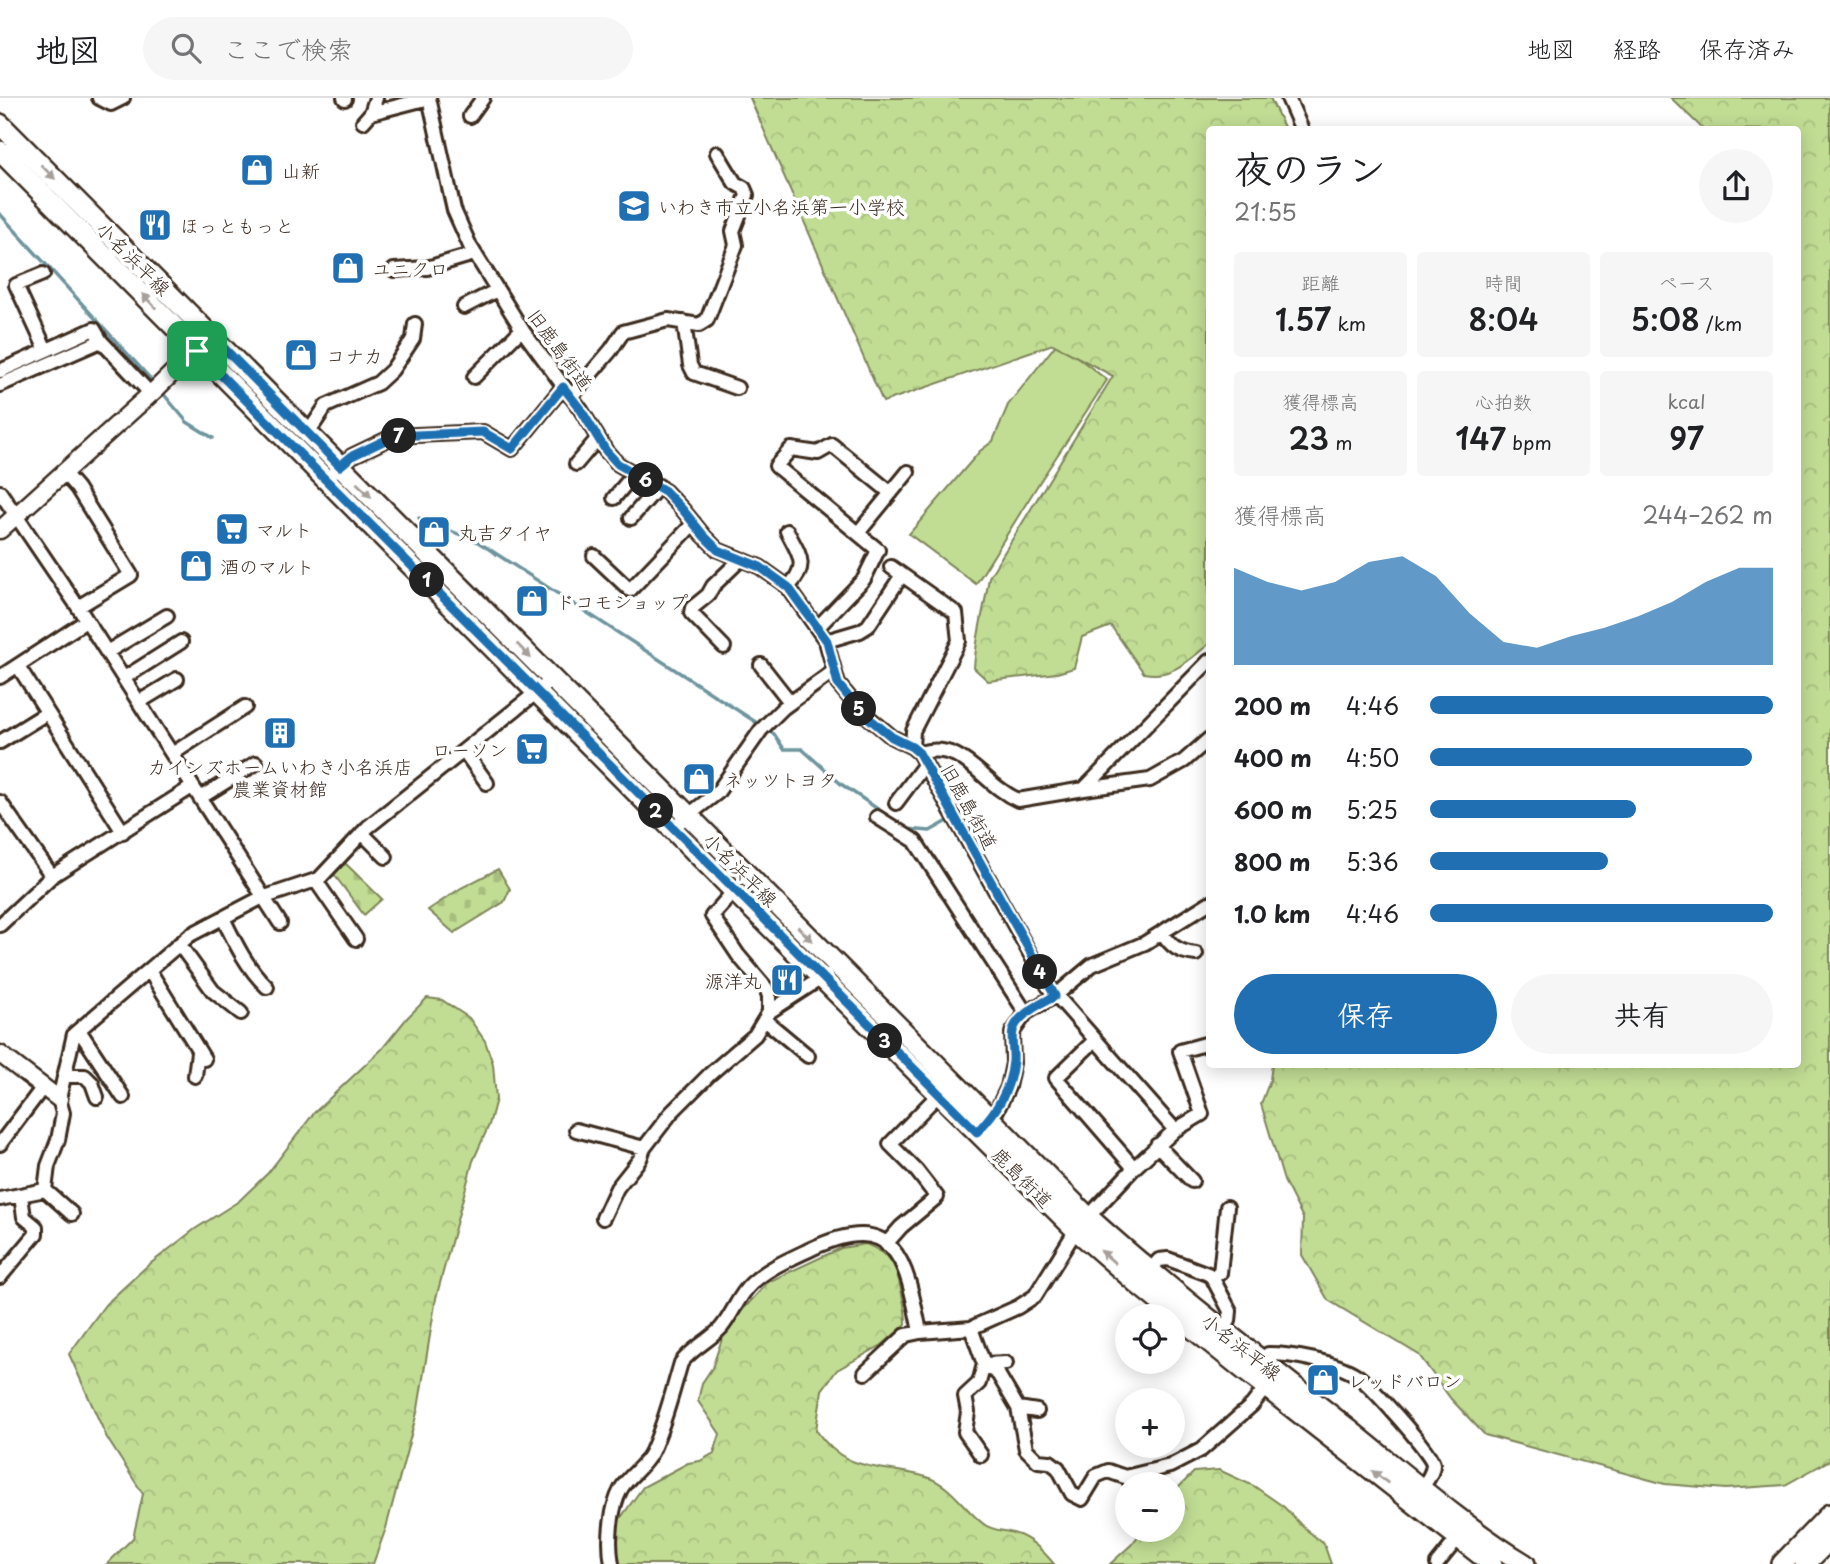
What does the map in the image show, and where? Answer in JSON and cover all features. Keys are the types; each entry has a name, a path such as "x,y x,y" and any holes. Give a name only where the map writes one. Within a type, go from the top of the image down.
{"main road":[{"name":"小名浜平線","path":"0,124 308,433 333,472"},
{"name":"鹿島街道","path":"0,151 197,351 333,472 545,686 673,828 734,891 829,971 939,1095 983,1125 1082,1223 1144,1278 1255,1367 1266,1387 1416,1494 1458,1538 1492,1564"},
{"name":"小名浜平線","path":"545,686 689,817 829,971 983,1125"},
{"name":"小名浜平線","path":"1255,1367 1416,1494 1525,1564"},
{"path":"1782,1564 1830,1514"},
{"path":"1805,1564 1830,1539"}],"street":[{"path":"99,98 111,104 123,98"},
{"path":"376,98 367,117 429,98"},
{"name":"旧鹿島街道","path":"429,98 454,210 474,254 522,329 598,438 618,464 659,486 718,550 760,567 788,587 827,641 838,684 860,711 918,755 1055,996 1175,1130"},
{"path":"470,116 483,98"},
{"path":"1288,98 1299,126"},
{"path":"333,472 352,456 394,436 483,432 512,449 611,350 623,332 668,320 699,325 707,320 735,247 733,231 747,195 744,188 734,183 717,153"},
{"path":"394,270 427,268 474,254"},
{"path":"43,274 16,285 46,350"},
{"path":"464,307 497,290"},
{"path":"684,322 690,365 694,373 737,388"},
{"path":"308,433 326,406 378,383 392,370 413,339 415,324"},
{"path":"0,371 94,329 98,337 155,389"},
{"path":"474,377 522,329"},
{"path":"0,530 197,351 211,335"},
{"path":"0,386 98,337"},
{"path":"576,464 598,438"},
{"path":"818,627 864,579 877,550 776,466 791,449 818,453 832,444 891,493"},
{"path":"64,472 77,488 131,575 78,607"},
{"path":"858,533 908,472"},
{"path":"614,498 634,474"},
{"path":"631,518 659,486"},
{"path":"0,492 78,607 280,923"},
{"path":"594,556 630,590 694,523"},
{"path":"787,531 801,559 800,575 788,587"},
{"path":"724,647 691,613 692,608 708,595 713,586 741,559"},
{"path":"827,641 868,626 897,571 956,613 958,641 913,732 918,755 896,803"},
{"path":"107,652 167,615"},
{"path":"0,677 86,621"},
{"path":"124,678 181,642"},
{"path":"1084,789 1206,664"},
{"path":"761,665 790,702"},
{"path":"18,666 123,832"},
{"path":"673,828 717,793 764,727 790,702 834,671"},
{"path":"139,702 177,680"},
{"path":"45,1190 48,1166 58,1140 62,1113 59,1099 72,1039 79,1030 190,935 264,898 316,881 362,833 545,686"},
{"path":"172,754 244,707"},
{"path":"0,742 47,713"},
{"path":"918,755 931,750 958,755 988,781 1018,800 1150,780 1184,761 1206,742"},
{"path":"464,751 486,783"},
{"path":"200,798 256,763"},
{"path":"0,925 52,876 192,787"},
{"path":"0,802 52,876"},
{"path":"877,817 915,841 1026,1013"},
{"path":"362,833 386,857"},
{"path":"316,881 356,939"},
{"path":"734,891 712,916 738,955 766,988 769,996 767,1016"},
{"path":"983,1125 997,1110 1008,1087 1013,1063 1012,1033 1026,1013 1055,996 1092,965 1145,943 1206,905"},
{"path":"223,918 240,953 267,987"},
{"path":"1162,932 1168,942 1179,951 1196,954"},
{"path":"179,944 213,991 241,1013"},
{"path":"149,970 201,1056 195,1076"},
{"path":"603,1218 617,1188 671,1113 709,1074 755,1035 767,1016 829,971"},
{"path":"767,1016 808,1056"},
{"path":"79,1030 123,1097"},
{"path":"1096,1040 1056,1078 1134,1167"},
{"path":"865,1373 906,1335 971,1328 1018,1307 1035,1296 1082,1223 1157,1145 1175,1130 1202,1114 1180,1051 1206,1044"},
{"path":"0,1054 59,1099"},
{"path":"64,1076 85,1076 92,1083 97,1097"},
{"path":"0,1144 43,1087"},
{"path":"886,1244 901,1227 937,1197 916,1170 890,1144 939,1095"},
{"path":"576,1130 644,1148"},
{"path":"1157,1145 1192,1181"},
{"path":"0,1199 45,1190"},
{"path":"45,1190 72,1214"},
{"path":"0,1277 36,1234 36,1227 24,1217 21,1196"},
{"path":"1212,1278 1220,1273 1227,1206"},
{"path":"612,1564 610,1551 613,1519 621,1488 649,1457 660,1433 681,1363 718,1331 751,1284 782,1263 828,1241 854,1234 868,1234 886,1244 903,1264 908,1274 920,1332"},
{"path":"1144,1278 1159,1260 1168,1259 1208,1274 1230,1311 1229,1321 1216,1336"},
{"path":"971,1328 984,1364 979,1383 965,1396 968,1412 965,1432 981,1455"},
{"path":"1255,1367 1268,1354 1287,1354 1355,1373 1372,1387 1430,1455 1433,1465 1430,1477 1416,1494"},
{"path":"984,1364 1006,1363"},
{"path":"984,1364 998,1374 1018,1408 1026,1450 1038,1461 1050,1462 1058,1468 1072,1494 1082,1499 1096,1476 1108,1471 1125,1477 1136,1475 1170,1466 1201,1450 1252,1405 1266,1387"},
{"path":"1018,1408 1037,1411"},
{"path":"1437,1564 1458,1538"}],"green space":[{"path":"750,98 1270,98 1284,126 1206,126 1206,646 1194,656 1171,671 1144,673 1111,626 1082,637 1074,668 1057,673 988,681 974,668 989,577 1113,376 1053,344 883,402"},
{"path":"1671,98 1830,98 1830,1460 1785,1485 1726,1489 1665,1484 1485,1435 1451,1399 1419,1355 1328,1300 1302,1255 1303,1218 1284,1181 1261,1104 1272,1068 1801,1068 1801,126 1700,126"},
{"path":"1058,342 1107,380 976,584 909,534 980,451 993,441 1008,405"},
{"path":"345,863 382,899 364,915 333,873"},
{"path":"498,869 510,889 504,902 454,933 428,910 461,888"},
{"path":"427,998 442,1000 469,1018 485,1041 493,1064 496,1099 489,1125 473,1161 436,1298 418,1409 386,1528 373,1564 107,1564 133,1538 143,1494 107,1438 69,1354 105,1305 146,1267 195,1229 239,1201 268,1173 314,1113 382,1049"},
{"path":"866,1244 882,1252 895,1267 906,1324 882,1345 837,1370 822,1390 816,1430 828,1444 852,1461 935,1480 985,1525 1027,1539 1054,1564 615,1564 614,1527 643,1487 688,1463 700,1461 714,1453 720,1434 698,1401 702,1383 712,1368 722,1339 738,1315 768,1282 841,1248"},
{"path":"1219,1470 1254,1486 1284,1507 1324,1544 1331,1564 1110,1564 1133,1542 1185,1542 1185,1481 1194,1472"}],"waterway":[{"path":"0,214 156,385"},
{"path":"161,391 187,422 213,438"},
{"path":"419,518 478,542 774,734 784,749 802,749 841,784 907,829 930,831 948,821"}],"place":[{"name":"山新","path":"257,170"},
{"name":"いわき市立小名浜第一小学校","path":"634,206"},
{"name":"ほっともっと","path":"155,225"},
{"name":"ユニクロ","path":"348,268"},
{"name":"コナカ","path":"301,355"},
{"name":"マルト","path":"232,529"},
{"name":"丸吉タイヤ","path":"434,532"},
{"name":"酒のマルト","path":"196,566"},
{"name":"ドコモショップ","path":"532,601"},
{"name":"カインズホームいわき小名浜店 農業資材館","path":"280,733"},
{"name":"ローソン","path":"532,749"},
{"name":"ネッツトヨタ","path":"699,779"},
{"name":"源洋丸","path":"787,980"},
{"name":"レッドバロン","path":"1323,1380"}],"route":[{"path":"211,335 340,466 352,456 394,436 483,432 512,449 563,387 581,410 606,451 618,464 665,491 718,550 760,567 788,587 827,641 838,684 860,711 892,737 919,753 1055,996 1026,1013 1016,1025 1012,1033 1013,1063 1008,1087 997,1110 977,1132 734,891 197,351 211,335"}]}
